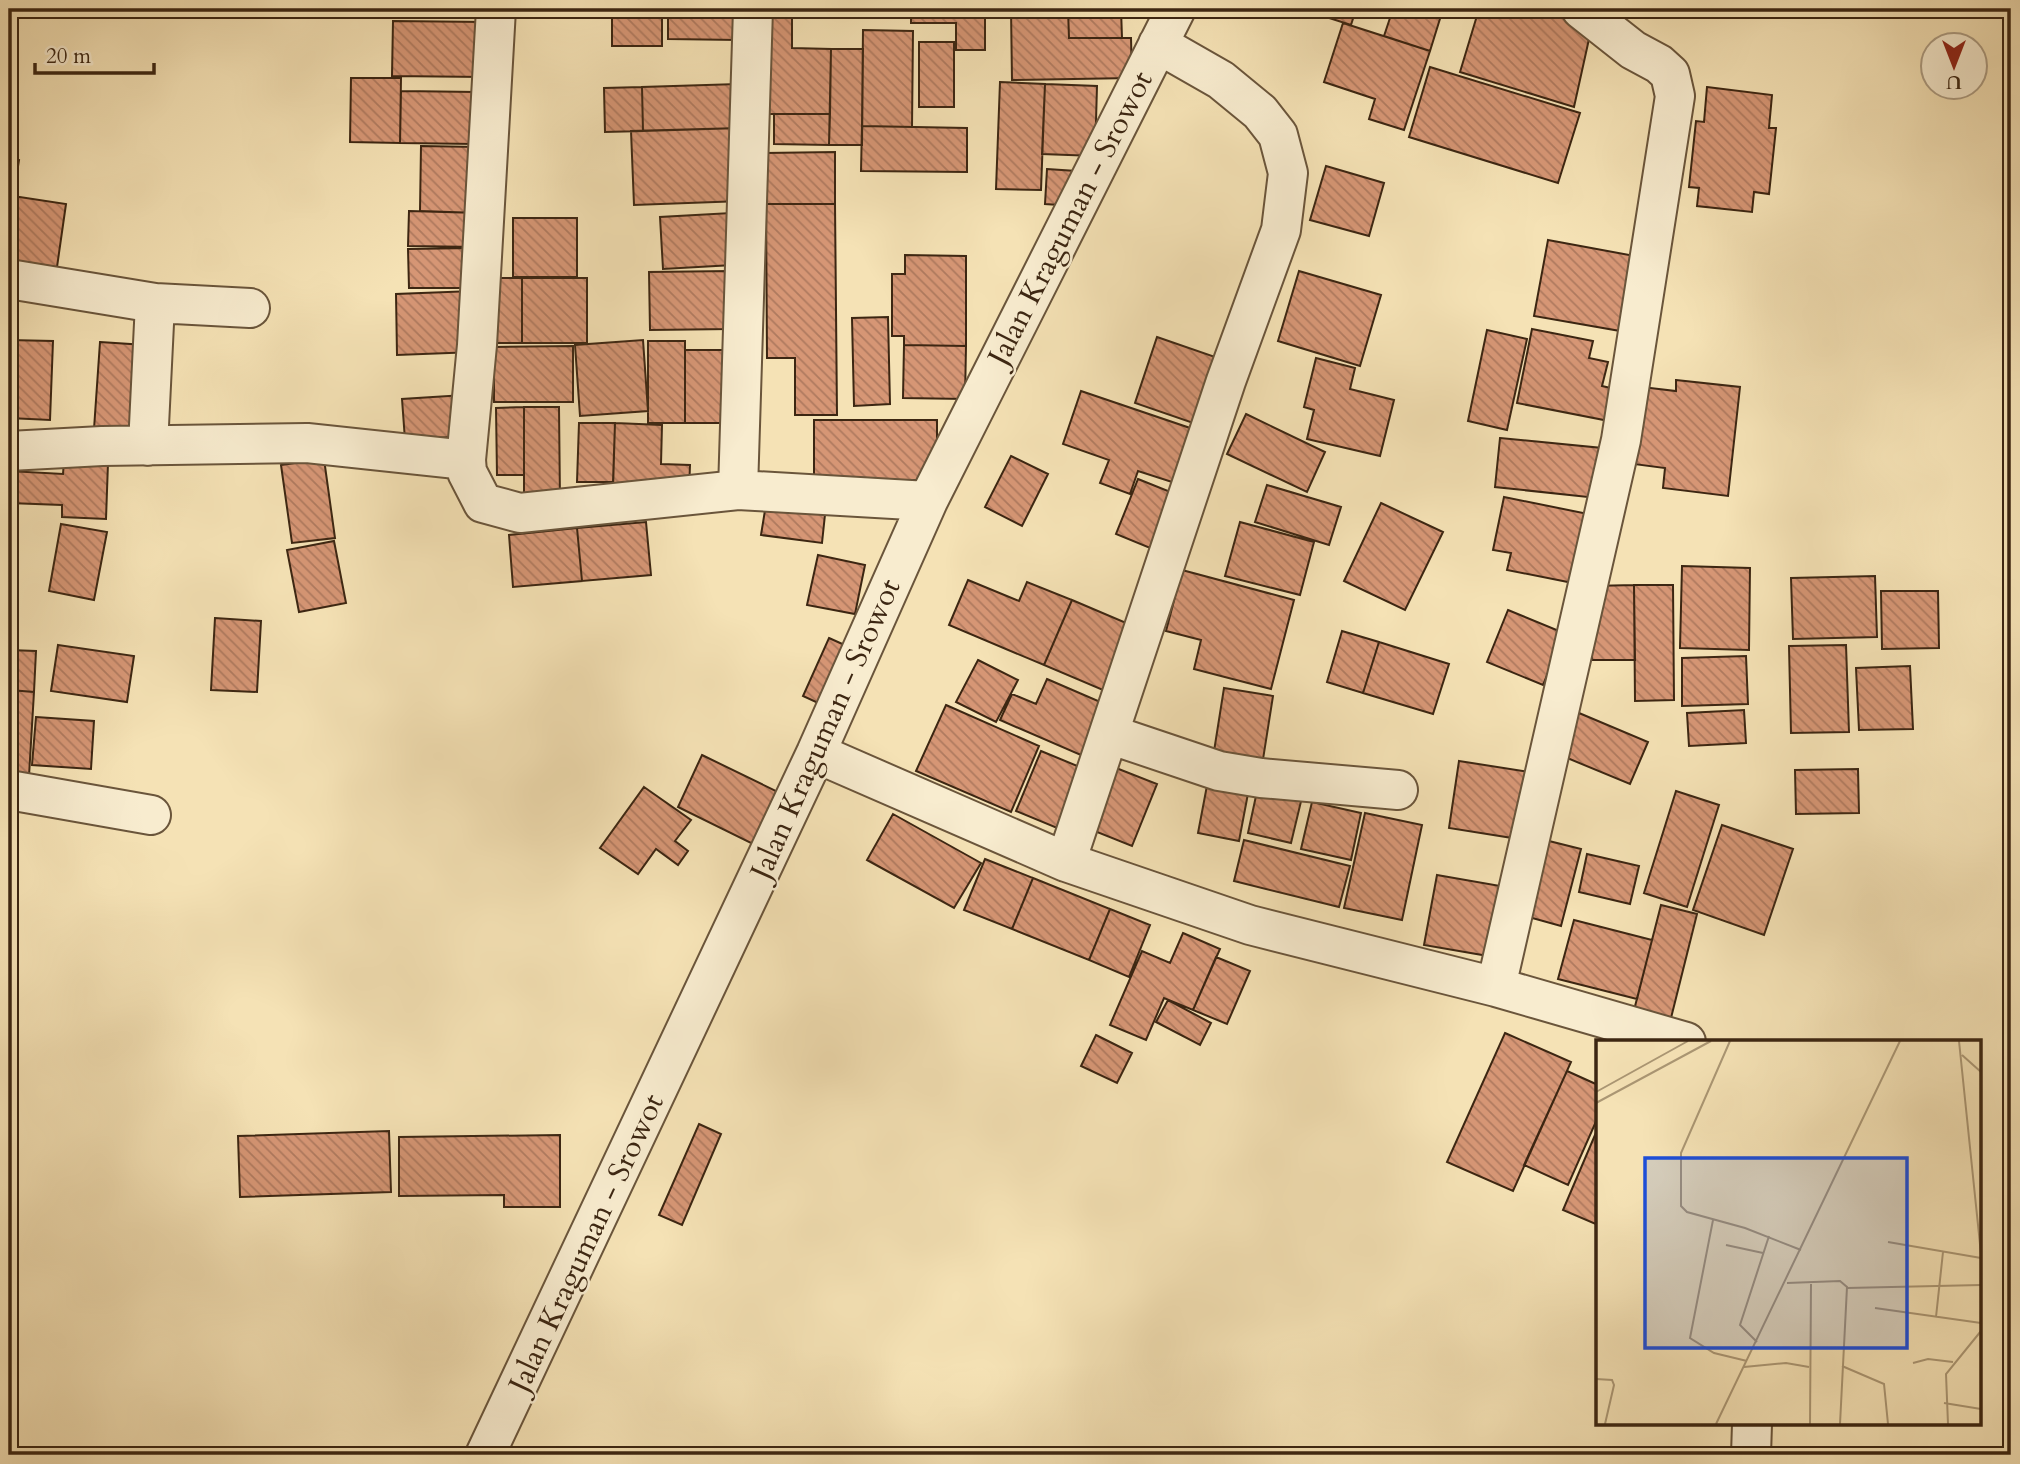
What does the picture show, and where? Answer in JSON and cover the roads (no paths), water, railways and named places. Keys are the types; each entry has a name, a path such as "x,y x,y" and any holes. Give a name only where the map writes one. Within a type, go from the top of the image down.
{"street":[{"path":"496,9 477,345 466,460 467,472 483,503 520,513 738,490 928,502"},
{"path":"738,490 753,9"},
{"name":"Jalan Kraguman - Srowot","path":"485,1455 816,753 928,502 1176,9"},
{"path":"1496,987 1621,440 1675,96 1670,74 1659,64 1633,50 1581,9"},
{"path":"1066,862 1226,382 1281,230 1287,173 1278,135 1260,112 1221,80 1158,44"},
{"path":"9,279 155,303 250,308"},
{"path":"148,446 155,303"},
{"path":"9,451 307,443 466,460"},
{"path":"1109,734 1219,771 1261,778 1398,790"},
{"path":"816,753 1066,862 1250,925 1496,987 1679,1040"},
{"path":"9,790 151,815"},
{"path":"1751,1455 1752,1426"}]}
